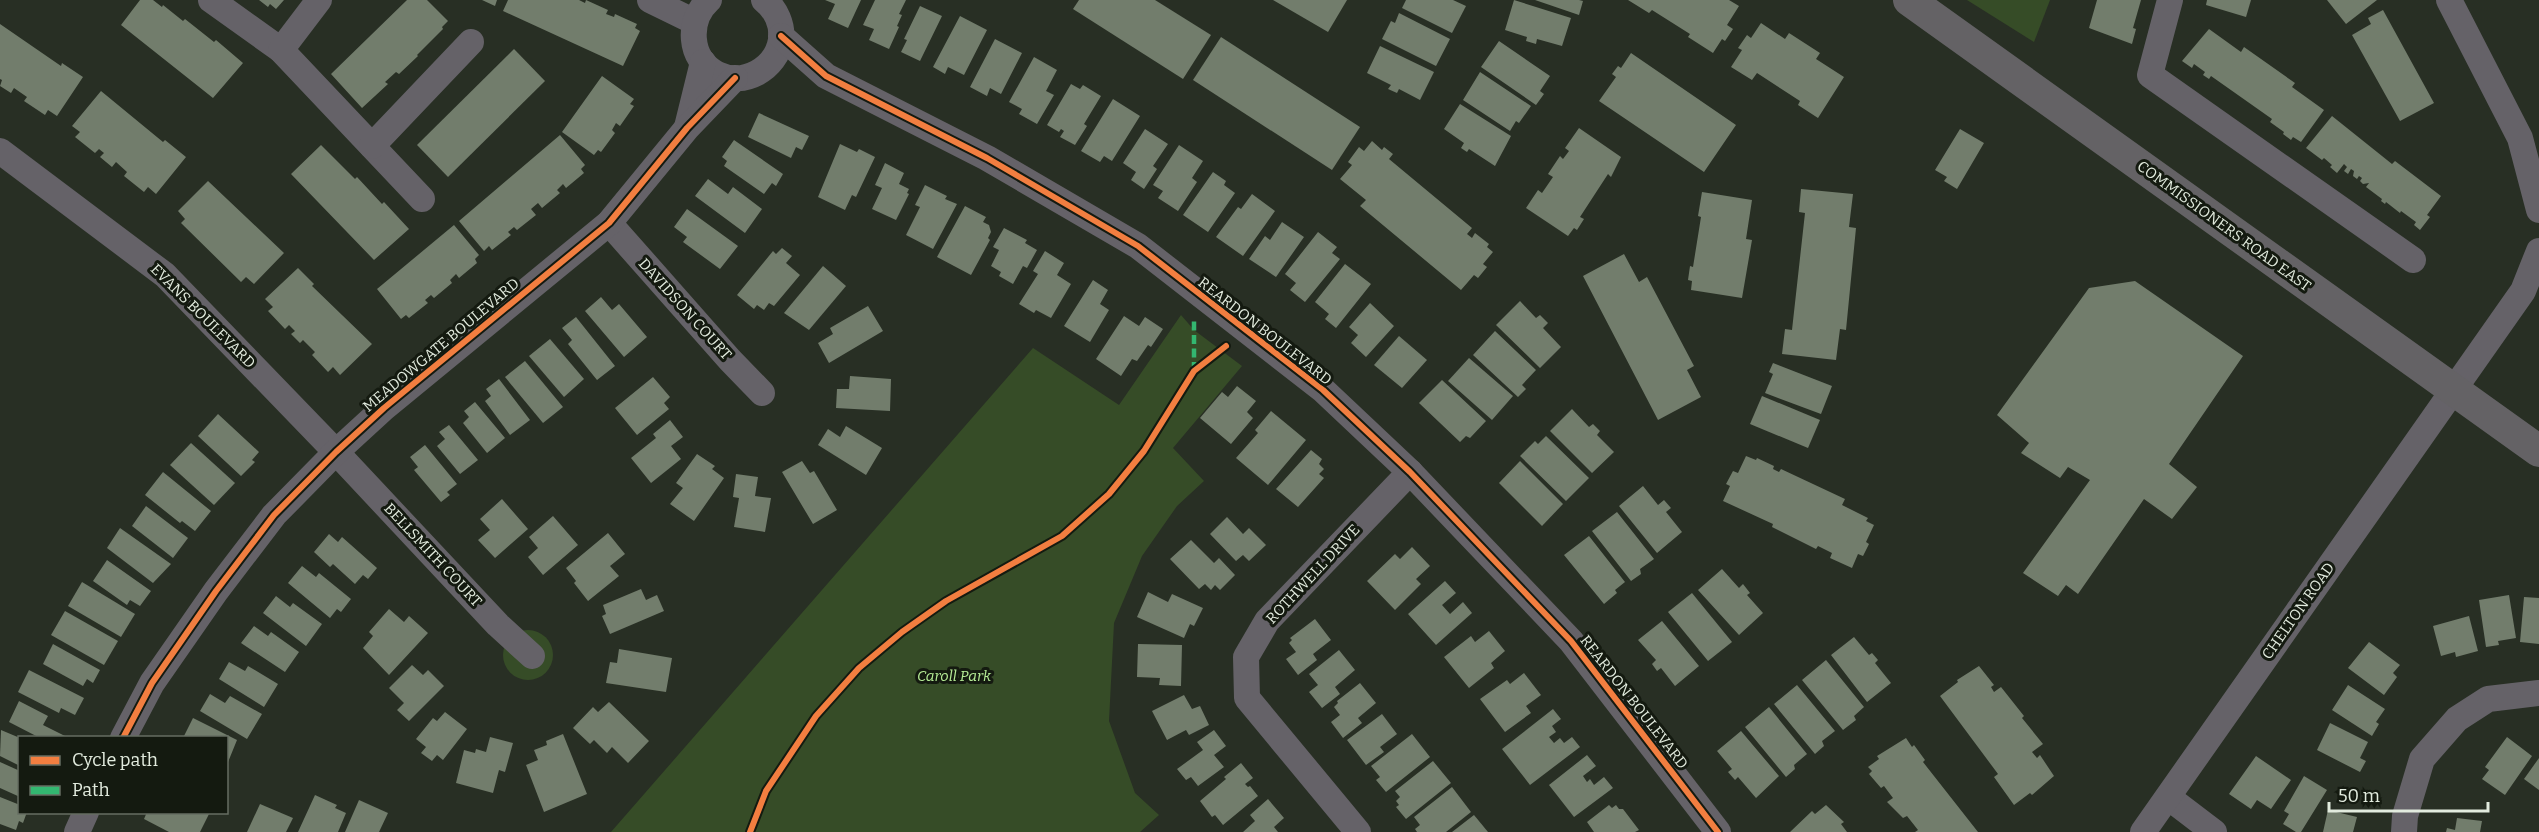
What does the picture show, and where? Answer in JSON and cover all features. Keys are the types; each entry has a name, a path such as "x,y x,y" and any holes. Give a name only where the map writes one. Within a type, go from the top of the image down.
{"main road":[{"name":"COMMISSIONERS ROAD EAST","path":"1909,0 2539,451"}],"street":[{"path":"212,0 281,50 422,199"},
{"path":"281,50 319,0"},
{"path":"650,0 695,22"},
{"path":"710,0 697,14 693,31 695,48 703,62 717,74 735,78 752,76 766,67 774,58 781,36 779,19 769,2"},
{"path":"2170,0 2150,75 2413,260"},
{"path":"2449,0 2520,138 2539,210"},
{"name":"REARDON BOULEVARD","path":"781,36 826,76 987,158 1138,246 1323,390 1410,472 1571,641 1718,832"},
{"path":"372,146 471,42"},
{"name":"MEADOWGATE BOULEVARD","path":"687,128 703,62"},
{"name":"REARDON BOULEVARD","path":"766,67 793,69 826,76"},
{"name":"MEADOWGATE BOULEVARD","path":"124,736 152,683 216,591 274,514 384,408 609,223 687,128 735,78"},
{"name":"EVANS BOULEVARD","path":"0,152 165,275 336,452"},
{"name":"DAVIDSON COURT","path":"609,223 762,393"},
{"name":"CHELTON ROAD","path":"2143,832 2523,291 2539,251"},
{"name":"BELLSMITH COURT","path":"336,452 498,625 532,656"},
{"name":"ROTHWELL DRIVE","path":"1358,832 1247,698 1246,657 1267,621 1410,472"},
{"path":"2404,832 2405,816 2422,759 2457,719 2488,699 2539,693"},
{"path":"2168,797 2214,832"},
{"path":"77,832 86,814"}],"green space":[{"path":"1967,0 2050,0 2034,42"},
{"name":"Caroll Park","path":"1181,315 1194,330 1242,366 1173,448 1204,481 1177,506 1142,556 1114,623 1109,721 1135,793 1159,815 1140,832 611,832 1033,348 1119,405"},
{"path":"523,630 533,630 546,637 553,650 553,660 546,673 533,680 523,680 514,676 507,669 503,660 503,650 507,641 514,634"}],"building":[{"path":"140,0 153,0 162,7 163,5 214,42 216,40 243,63 213,98 121,25"},
{"path":"259,0 284,0 276,9 270,4 268,7"},
{"path":"407,0 427,0 448,21 418,56 399,74 396,72 385,82 388,84 362,108 331,74"},
{"path":"482,0 497,0 495,6"},
{"path":"508,0 579,0 585,3 586,0 608,10 606,14 614,17 615,14 637,24 635,28 640,31 623,66 503,11"},
{"path":"825,0 861,0 848,28 828,19 835,4"},
{"path":"875,0 906,0 899,14 902,15 897,26 899,27 889,49 869,40 874,29 863,25"},
{"path":"1079,0 1155,0 1211,35 1183,79 1073,9"},
{"path":"1273,0 1347,0 1328,32"},
{"path":"1406,0 1453,0 1466,6 1452,33 1402,8"},
{"path":"1514,0 1571,18 1562,46 1537,39 1536,44 1526,41 1527,37 1505,30"},
{"path":"1535,0 1579,0 1583,1 1579,15"},
{"path":"1628,0 1729,0 1739,6 1727,25 1733,29 1725,41 1722,39 1713,53 1688,37 1690,34 1652,10 1649,13"},
{"path":"2097,0 2141,0 2133,28 2136,29 2132,44 2089,28"},
{"path":"2207,0 2251,0 2246,17 2206,5"},
{"path":"2327,0 2377,0 2346,24"},
{"path":"920,6 942,16 920,61 901,52 907,40 904,39"},
{"path":"2383,10 2434,103 2400,121 2352,35 2371,24 2368,18"},
{"path":"1399,13 1450,39 1436,66 1382,39 1391,21 1395,23"},
{"path":"960,16 987,30 964,75 948,67 945,74 933,67"},
{"path":"1761,23 1785,39 1789,33 1820,53 1816,59 1844,77 1818,118 1798,105 1800,101 1757,73 1752,80 1731,67 1742,50 1738,48 1747,35 1751,38"},
{"path":"0,24 61,66 62,63 83,77 57,116 48,110 45,115 24,101 27,97 14,88 11,93 0,86 2,80 0,79"},
{"path":"2209,29 2241,52 2244,47 2295,83 2292,87 2324,110 2301,142 2293,137 2291,140 2270,122 2272,119 2211,76 2209,79 2203,75 2205,72 2194,64 2192,68 2182,61"},
{"path":"1221,37 1360,127 1332,170 1193,80"},
{"path":"995,39 1022,53 1001,94 990,88 987,96 970,87"},
{"path":"1499,41 1550,76 1540,91 1544,94 1536,105 1481,67"},
{"path":"1380,46 1434,72 1420,100 1399,89 1397,93 1388,89 1391,85 1367,73"},
{"path":"514,49 545,81 448,177 417,145"},
{"path":"1631,53 1736,125 1704,172 1599,101 1616,77 1612,74 1618,66 1621,68"},
{"path":"1034,57 1057,70 1046,91 1054,95 1037,124 1019,114 1022,109 1009,102"},
{"path":"1480,72 1531,106 1519,123 1516,121 1510,131 1463,100"},
{"path":"602,76 634,99 630,104 634,106 620,126 616,123 612,130 615,133 601,152 598,150 594,155 562,132"},
{"path":"1071,84 1080,89 1083,85 1101,96 1084,124 1087,126 1075,145 1060,137 1064,131 1061,129 1059,132 1047,125"},
{"path":"101,91 163,142 165,140 186,157 156,194 148,187 144,192 124,176 127,172 116,162 112,167 100,157 104,153 99,149 95,153 75,137 80,132 72,126"},
{"path":"1113,99 1140,116 1112,161 1104,156 1100,162 1081,151"},
{"path":"1460,104 1511,136 1495,166 1469,149 1467,152 1461,148 1464,143 1444,129"},
{"path":"759,113 809,136 802,150 796,147 791,158 748,137"},
{"path":"2332,116 2392,164 2395,161 2441,196 2427,215 2430,217 2420,230 2414,225 2416,222 2381,201 2382,199 2366,187 2369,183 2363,184 2360,181 2362,178 2359,176 2357,179 2353,176 2354,171 2351,169 2348,174 2344,171 2347,167 2344,164 2337,173 2324,158 2322,160 2306,148"},
{"path":"1579,128 1621,157 1611,177 1608,174 1580,217 1584,219 1577,230 1574,228 1568,236 1526,208 1538,190 1542,193 1553,177 1548,174 1560,156 1563,159 1569,151 1565,148"},
{"path":"1145,129 1168,144 1153,166 1157,169 1144,189 1131,180 1136,172 1123,163"},
{"path":"1960,129 1984,143 1957,189 1944,181 1947,177 1935,170"},
{"path":"560,135 585,165 581,169 584,173 566,188 563,184 557,190 560,193 542,208 538,203 531,209 536,215 517,230 514,227 508,232 511,235 492,250 489,246 484,251 459,221"},
{"path":"734,140 783,174 776,186 772,183 764,194 724,166 727,161 722,157"},
{"path":"1372,141 1382,150 1384,147 1393,154 1389,159 1472,228 1467,234 1472,238 1475,233 1489,244 1487,247 1493,252 1483,264 1487,267 1478,278 1474,275 1461,290 1360,206 1366,200 1340,179 1352,165 1348,162 1359,147 1364,151"},
{"path":"840,144 857,152 859,149 875,157 856,197 852,195 845,210 818,197"},
{"path":"321,145 355,179 357,177 382,204 384,202 409,229 374,260 291,174"},
{"path":"1179,145 1203,161 1192,178 1197,182 1178,211 1158,198 1163,191 1153,185"},
{"path":"885,163 904,173 899,184 909,189 907,193 909,194 896,220 872,209 882,188 875,185"},
{"path":"1213,172 1226,181 1224,185 1235,193 1208,232 1183,215"},
{"path":"708,179 728,194 733,187 762,209 745,233 695,196"},
{"path":"208,181 284,253 254,284 246,277 241,282 181,223 185,219 178,211"},
{"path":"925,185 947,196 945,199 957,204 933,249 906,235 920,207 915,205"},
{"path":"1801,189 1853,194 1849,227 1856,228 1846,330 1840,329 1836,360 1782,354 1785,329 1792,330 1805,213 1799,212"},
{"path":"1702,192 1752,200 1746,239 1752,240 1742,298 1691,290 1692,281 1688,280 1690,266 1693,267 1701,217 1698,216"},
{"path":"1252,194 1275,211 1243,256 1216,237 1238,207 1241,209"},
{"path":"965,206 986,217 983,222 989,225 991,232 988,238 990,240 971,275 937,257"},
{"path":"687,209 738,246 720,269 683,242 687,237 674,227"},
{"path":"1282,222 1304,237 1276,277 1249,259 1265,236 1270,240"},
{"path":"454,225 479,255 475,259 477,263 459,278 456,274 450,280 452,283 434,298 431,295 425,300 428,303 409,318 406,315 401,319 377,289"},
{"path":"1004,228 1027,240 1025,243 1037,250 1027,268 1023,266 1013,284 999,276 1001,272 991,266 999,250 993,247"},
{"path":"1318,232 1337,247 1332,253 1340,259 1305,302 1290,290 1296,283 1285,274"},
{"path":"782,248 792,256 786,263 800,275 774,306 769,303 764,310 757,305 754,309 737,295 773,251 776,254"},
{"path":"1045,251 1064,263 1057,275 1071,284 1051,318 1036,310 1034,313 1019,304 1038,274 1033,271"},
{"path":"1624,254 1639,282 1647,277 1694,366 1687,370 1701,397 1658,420 1583,276"},
{"path":"1345,264 1371,284 1336,328 1325,319 1329,314 1315,302"},
{"path":"823,266 846,286 809,330 784,313"},
{"path":"298,268 314,284 312,286 372,344 340,375 333,367 328,372 312,355 315,352 303,340 300,343 291,334 295,331 289,325 285,329 268,311 273,307 265,299"},
{"path":"1093,280 1108,290 1100,304 1109,310 1090,342 1064,326"},
{"path":"2135,281 2243,356 2169,464 2197,487 2172,519 2144,499 2078,594 2066,585 2058,596 2023,573 2090,480 2068,467 2060,478 2021,453 2029,443 1997,415 2089,288"},
{"path":"601,297 612,310 619,304 647,337 624,357 585,311"},
{"path":"1520,301 1536,318 1540,315 1548,323 1543,328 1561,347 1540,368 1496,325"},
{"path":"1370,303 1394,326 1366,357 1351,343 1358,335 1349,327"},
{"path":"868,306 883,331 829,363 818,343 833,334 830,328"},
{"path":"1124,316 1139,326 1145,317 1163,329 1151,347 1148,345 1137,361 1132,359 1121,376 1096,359"},
{"path":"576,317 615,366 597,380 568,344 572,340 562,328"},
{"path":"1495,331 1536,370 1522,385 1526,389 1518,397 1473,355"},
{"path":"1399,336 1427,360 1402,388 1374,365"},
{"path":"550,339 584,379 564,397 529,356"},
{"path":"1469,358 1513,396 1492,420 1448,381"},
{"path":"525,361 563,407 543,423 505,377"},
{"path":"1773,363 1832,386 1821,414 1765,393 1773,374 1769,372"},
{"path":"850,376 891,379 890,411 836,408 837,389 849,389"},
{"path":"653,377 670,397 664,403 669,409 637,435 615,408"},
{"path":"499,379 530,420 510,435 485,401 491,396 486,389"},
{"path":"1442,380 1486,421 1470,438 1466,436 1460,442 1419,403"},
{"path":"1237,386 1256,401 1247,412 1253,418 1231,444 1200,418 1222,392 1228,397"},
{"path":"1762,396 1820,420 1808,448 1750,424"},
{"path":"475,402 505,438 487,453 463,423 469,417 464,411"},
{"path":"1572,409 1589,427 1593,424 1600,431 1597,435 1614,452 1592,473 1550,431"},
{"path":"1271,411 1306,440 1268,485 1236,458 1258,433 1255,430"},
{"path":"218,414 259,452 252,460 255,462 241,476 198,436"},
{"path":"670,420 683,437 671,446 681,459 651,483 631,458 656,438 653,434"},
{"path":"449,425 478,460 460,474 437,446 445,439 439,432"},
{"path":"846,426 882,448 866,475 818,445 828,429 840,437"},
{"path":"1546,436 1589,478 1566,501 1520,456 1535,441 1538,444"},
{"path":"191,443 235,483 214,505 170,465"},
{"path":"425,445 457,484 447,492 450,495 441,502 414,470 418,467 410,457"},
{"path":"1311,450 1322,459 1319,464 1324,469 1319,474 1324,478 1298,507 1276,489"},
{"path":"697,454 715,466 712,469 724,478 694,521 670,504 683,488 676,483"},
{"path":"1746,456 1756,460 1757,458 1774,466 1773,469 1779,472 1781,469 1845,499 1842,505 1868,518 1866,521 1874,525 1866,542 1869,544 1863,556 1858,554 1852,568 1830,558 1832,553 1818,546 1816,549 1772,527 1773,524 1723,501 1730,486 1726,484 1733,471 1738,473"},
{"path":"802,461 810,473 814,471 837,510 813,524 782,472"},
{"path":"1520,461 1563,504 1542,526 1499,483"},
{"path":"163,472 211,511 195,531 182,521 180,523 145,495"},
{"path":"736,474 758,477 755,496 771,498 765,532 734,527 739,498 733,497"},
{"path":"1643,486 1658,505 1664,500 1671,508 1666,512 1682,532 1657,553 1619,506"},
{"path":"502,499 528,529 495,558 478,540 490,530 480,519"},
{"path":"146,506 188,538 173,558 132,526"},
{"path":"1617,512 1654,559 1640,569 1641,574 1631,581 1592,531"},
{"path":"553,516 578,545 543,575 528,557 538,548 529,537"},
{"path":"1227,517 1243,534 1249,528 1266,545 1249,561 1243,555 1236,561 1210,534"},
{"path":"120,528 171,564 153,583 107,548"},
{"path":"608,533 625,554 610,566 619,576 588,601 566,568"},
{"path":"329,534 338,542 342,537 377,568 368,579 363,575 355,584 333,564 330,567 314,552"},
{"path":"1589,536 1625,582 1615,590 1617,593 1604,604 1564,555"},
{"path":"1191,540 1214,563 1219,558 1235,575 1220,590 1215,585 1211,590 1205,584 1199,589 1170,559"},
{"path":"1412,547 1430,566 1416,579 1421,584 1395,610 1367,581 1395,554 1400,559"},
{"path":"107,560 151,591 140,606 130,600 127,605 93,581"},
{"path":"302,566 316,577 319,573 351,599 341,612 337,609 330,618 288,583"},
{"path":"1722,569 1739,588 1743,584 1750,593 1747,595 1763,613 1739,635 1698,590"},
{"path":"1445,581 1456,593 1442,605 1450,614 1463,602 1472,613 1436,645 1408,614"},
{"path":"82,582 135,614 121,637 68,606"},
{"path":"641,589 646,600 657,595 664,611 610,634 602,616 606,614 603,605"},
{"path":"1148,592 1168,602 1172,594 1203,608 1194,626 1190,624 1184,638 1137,617"},
{"path":"1692,593 1732,642 1708,661 1668,612"},
{"path":"2509,595 2516,638 2498,641 2499,645 2486,647 2479,600"},
{"path":"276,596 290,607 293,603 322,624 306,646 263,613"},
{"path":"2524,597 2539,598 2539,644 2520,642"},
{"path":"389,609 404,622 409,616 428,633 389,675 363,648 373,636 369,632"},
{"path":"65,611 118,641 104,665 51,635"},
{"path":"2469,616 2478,651 2456,657 2455,652 2441,656 2433,626"},
{"path":"1315,619 1331,640 1313,654 1317,660 1298,675 1286,659 1296,652 1289,643 1292,640 1290,638"},
{"path":"1662,621 1699,666 1675,686 1661,668 1657,671 1652,664 1656,660 1638,640"},
{"path":"254,626 268,636 271,632 299,652 285,672 241,643"},
{"path":"1489,631 1505,651 1491,663 1494,668 1469,688 1444,657 1471,636 1475,642"},
{"path":"1854,637 1869,655 1872,653 1878,660 1875,663 1891,683 1867,702 1831,655"},
{"path":"2369,642 2400,665 2393,673 2397,677 2384,695 2348,668"},
{"path":"53,644 100,670 93,683 87,679 83,686 43,664"},
{"path":"1138,644 1182,645 1181,686 1159,685 1160,678 1137,677"},
{"path":"619,649 672,658 666,692 606,683 610,662 617,663"},
{"path":"1339,650 1355,670 1335,687 1340,694 1322,708 1309,692 1318,685 1309,674"},
{"path":"1826,660 1864,707 1854,716 1856,720 1843,730 1802,680"},
{"path":"229,662 245,671 248,666 278,684 264,707 219,679"},
{"path":"412,665 423,675 428,670 444,686 409,721 397,710 404,703 389,688"},
{"path":"1979,666 1994,685 1991,687 1994,692 2001,687 2024,716 2022,718 2043,744 2032,752 2037,758 2040,755 2054,776 2032,795 2030,793 2014,805 1994,777 1998,774 1940,696 1958,682 1957,680"},
{"path":"29,670 84,698 75,715 61,708 59,713 18,692"},
{"path":"1524,673 1541,695 1526,706 1531,713 1505,732 1480,699 1507,680 1510,684"},
{"path":"1360,683 1376,703 1358,718 1362,723 1343,738 1331,722 1340,715 1334,707 1337,701"},
{"path":"1797,685 1835,731 1822,741 1824,746 1815,754 1774,704"},
{"path":"2348,685 2385,709 2376,722 2379,724 2372,736 2332,710"},
{"path":"210,694 225,703 230,696 262,714 247,739 200,711"},
{"path":"1184,695 1192,709 1200,706 1209,725 1189,735 1186,730 1167,740 1152,711"},
{"path":"19,701 48,716 43,725 65,736 36,736 9,722"},
{"path":"609,702 649,741 628,763 612,747 607,753 594,740 590,744 573,728 593,707 598,712"},
{"path":"1769,707 1807,754 1794,765 1795,769 1786,777 1745,727"},
{"path":"1553,709 1561,719 1552,726 1556,732 1549,737 1554,743 1560,738 1564,743 1572,737 1580,747 1530,785 1502,749"},
{"path":"445,712 467,729 443,760 437,755 432,761 421,753 426,747 416,739 433,718 437,721"},
{"path":"1382,714 1397,734 1380,747 1384,752 1366,765 1347,740"},
{"path":"193,718 237,740 228,762 228,736 184,736"},
{"path":"2330,723 2368,742 2360,758 2366,761 2360,772 2317,750"},
{"path":"1,730 18,737 18,765 0,756"},
{"path":"1214,730 1226,746 1214,755 1224,767 1198,786 1191,777 1186,780 1177,769 1203,750 1197,742"},
{"path":"1741,731 1779,776 1756,798 1738,777 1735,780 1728,772 1732,769 1717,751"},
{"path":"563,734 587,794 544,812 526,765 538,760 534,750 547,745 546,741"},
{"path":"1412,734 1430,757 1386,792 1376,780 1380,777 1371,766"},
{"path":"490,737 513,743 505,772 499,770 493,793 456,783 464,750 475,753 476,749 486,752"},
{"path":"2507,737 2532,756 2505,795 2482,779 2489,770 2485,767"},
{"path":"1906,738 1912,747 1914,745 1925,760 1923,762 1978,832 1915,832 1918,830 1907,816 1903,818 1887,802 1893,798 1884,786 1881,788 1869,774 1872,771 1868,767 1879,759 1877,756"},
{"path":"1587,755 1596,766 1583,776 1587,782 1590,779 1594,785 1604,777 1613,788 1574,817 1549,785"},
{"path":"2256,756 2291,780 2271,809 2257,800 2251,809 2229,794"},
{"path":"2539,758 2539,790 2524,779"},
{"path":"1433,761 1451,783 1406,819 1396,807 1399,805 1396,801 1400,797 1395,791"},
{"path":"0,762 18,770 18,796 0,788"},
{"path":"1241,763 1253,778 1245,784 1250,786 1258,796 1223,825 1215,815 1212,817 1200,801"},
{"path":"2304,776 2327,790 2301,832 2296,832 2283,824 2289,814 2284,811"},
{"path":"1452,787 1471,812 1446,832 1417,832 1415,829 1420,825 1414,817"},
{"path":"315,795 337,805 335,808 346,813 338,832 298,832"},
{"path":"0,797 18,804 18,814 26,814 23,823 19,821 16,830 0,824"},
{"path":"1268,799 1284,818 1274,827 1278,832 1243,832 1255,821 1250,815"},
{"path":"359,800 388,813 379,832 345,832"},
{"path":"260,804 293,818 286,832 247,832"},
{"path":"1609,805 1612,808 1616,805 1619,809 1623,809 1639,830 1635,832 1594,832 1587,822"},
{"path":"1826,805 1844,822 1841,824 1847,832 1790,832 1812,811 1815,814"},
{"path":"2328,810 2357,817 2353,832 2323,832"},
{"path":"146,814 209,814 200,832 169,832 144,819"},
{"path":"1474,815 1488,832 1452,832"},
{"path":"2457,818 2482,821 2480,832 2446,832 2447,828 2455,830"}],"marked path":[{"path":"1194,318 1194,371"}],"cycle path":[{"path":"781,36 826,76 987,158 1138,246 1323,390 1410,472 1571,641 1718,832"},
{"path":"124,736 152,683 216,591 274,515 336,452 384,408 609,223 687,128 735,78"},
{"path":"750,832 766,791 816,716 859,668 902,632 946,601 1062,536 1109,494 1144,451 1194,371 1226,346"}]}
